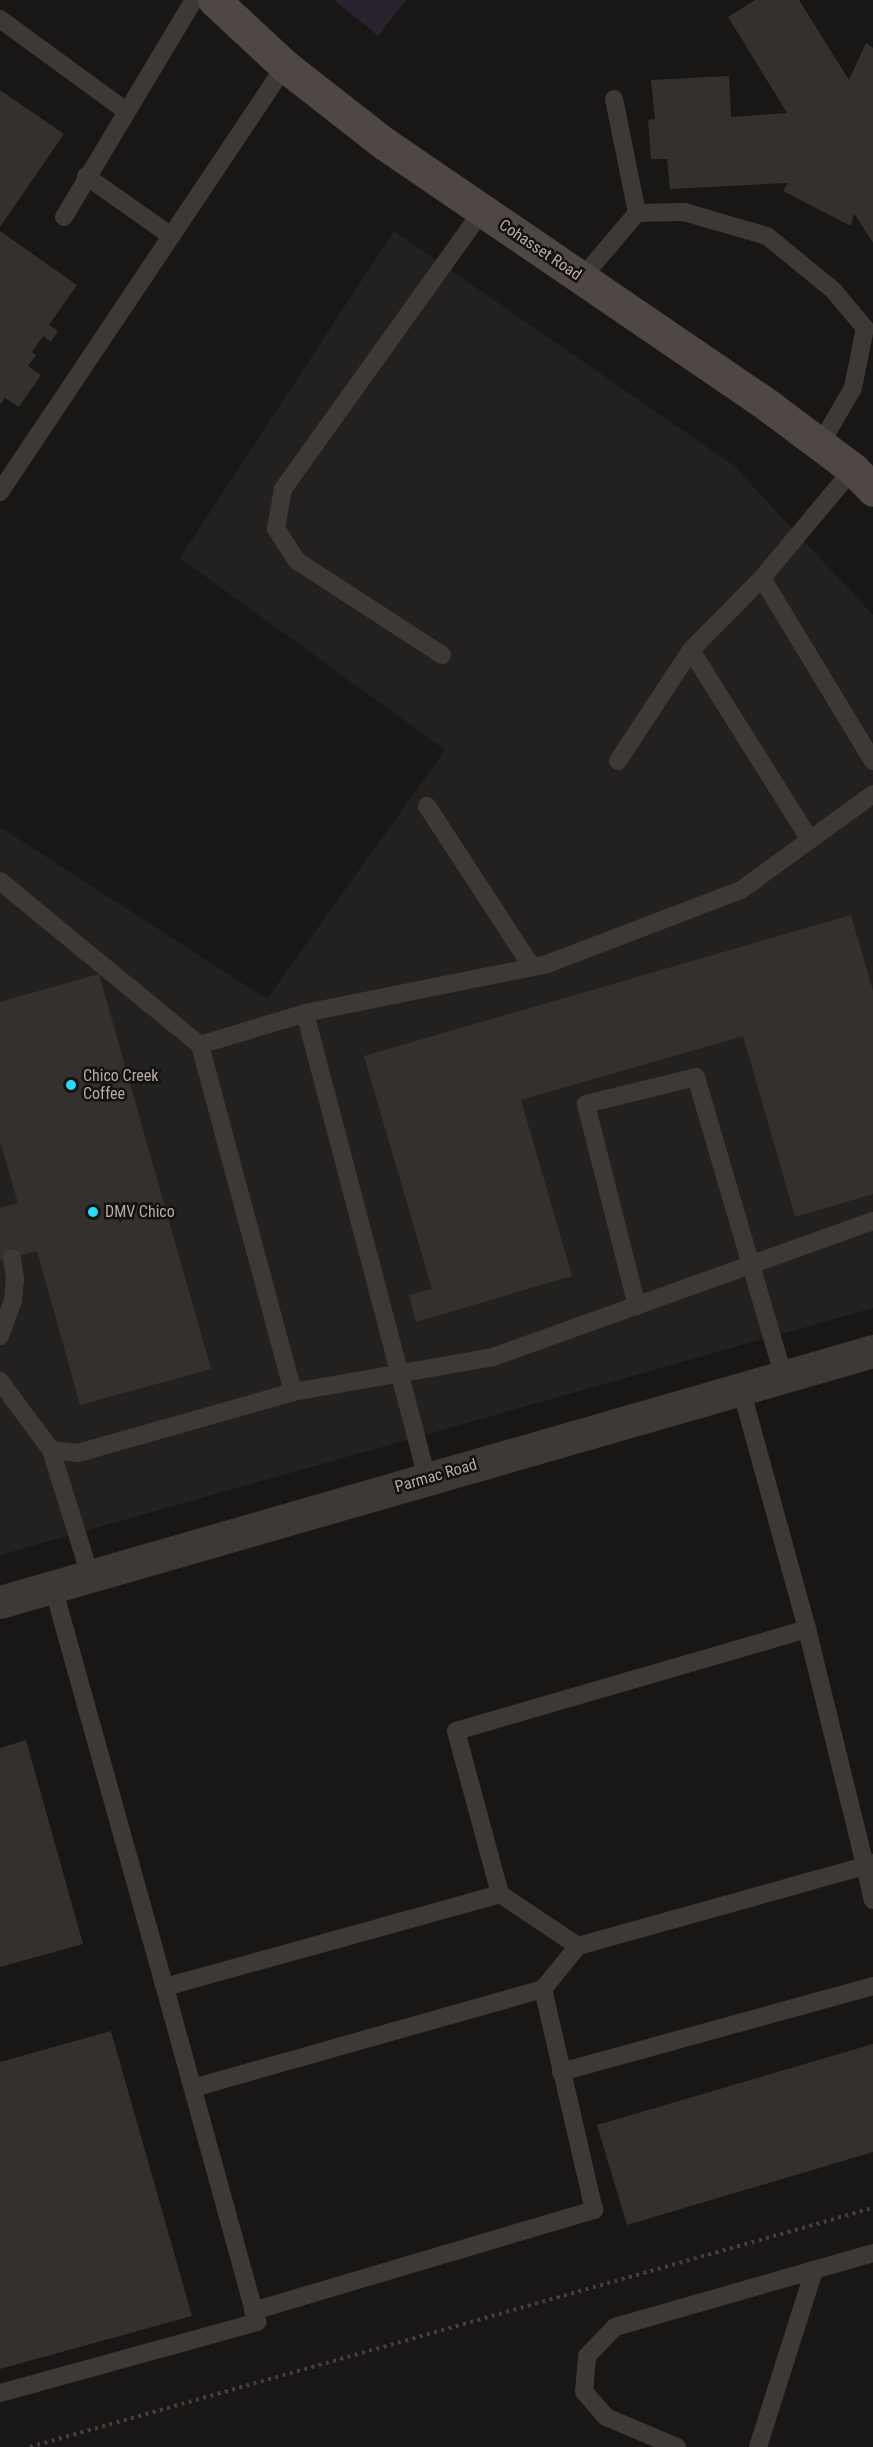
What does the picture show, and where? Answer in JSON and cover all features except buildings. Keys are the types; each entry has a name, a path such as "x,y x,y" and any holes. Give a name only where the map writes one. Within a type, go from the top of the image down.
{"main road":[{"name":"Cohasset Road","path":"214,0 285,66 385,144 820,445 863,480"}],"street":[{"name":"Parmac Road","path":"0,1602 873,1351"}],"lane":[{"path":"64,217 86,176 194,0"},
{"path":"0,19 126,111"},
{"path":"0,492 285,66"},
{"path":"614,99 637,213"},
{"path":"86,176 171,236"},
{"path":"442,655 297,561 276,529 283,489 482,211"},
{"path":"581,279 637,213 684,212 767,236 833,290 869,334 853,388 820,445"},
{"path":"618,761 692,650 863,480"},
{"path":"762,578 873,761"},
{"path":"692,650 810,840"},
{"path":"200,1045 305,1013 532,967 741,890 873,794"},
{"path":"427,806 532,967"},
{"path":"0,881 200,1045 293,1392"},
{"path":"305,1013 427,1479"},
{"path":"637,1306 586,1104 696,1077 784,1377"},
{"path":"51,1449 78,1453 293,1392 493,1357 873,1221"},
{"path":"0,1336 13,1301 15,1280 12,1258"},
{"path":"0,1381 51,1449 90,1575"},
{"path":"741,1389 869,1864 873,1900"},
{"path":"0,2392 257,2322 252,2312 193,2088 53,1587"},
{"path":"578,1946 500,1894 456,1731 807,1629"},
{"path":"193,2088 543,1989 578,1946 869,1864"},
{"path":"165,1987 500,1894"},
{"path":"561,2072 873,1986"},
{"path":"252,2312 594,2210 543,1989"},
{"path":"677,2447 606,2417 584,2392 587,2356 615,2327 873,2253"},
{"path":"758,2447 814,2270"}],"path":[{"path":"30,2447 873,2208"}],"shaded area":[{"path":"334,0 406,0 378,36"},
{"path":"394,231 733,465 873,615 873,1308 0,1555 0,827 267,999 445,750 180,558"}],"place":[{"name":"Chico Creek Coffee","path":"71,1085"},
{"name":"DMV Chico","path":"93,1212"}]}
